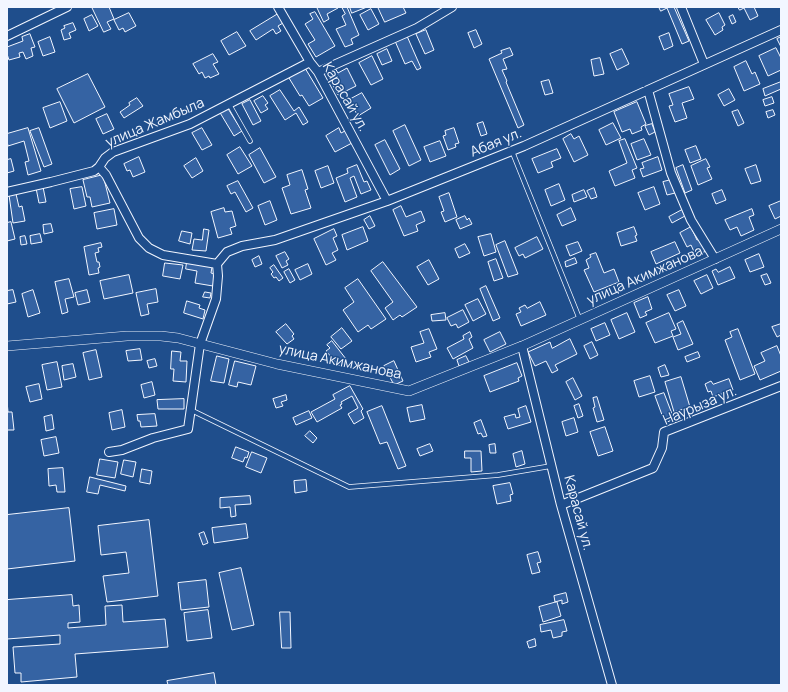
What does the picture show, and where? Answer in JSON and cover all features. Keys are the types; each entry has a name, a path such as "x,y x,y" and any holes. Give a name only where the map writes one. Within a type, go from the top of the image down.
{"street":[{"path":"7,36 67,7"},
{"name":"Карасай ул.","path":"278,7 310,62 318,72 387,201"},
{"path":"318,72 417,28 452,7"},
{"path":"681,7 704,64"},
{"name":"Абая ул.","path":"217,264 227,252 242,246 274,240 387,201 512,151 781,30"},
{"name":"улица Жамбыла","path":"7,192 94,171 100,167 106,158 113,152 190,124 310,62"},
{"path":"648,90 671,173 691,220 715,259"},
{"path":"100,167 106,175 139,238 149,248 163,255 217,264 218,276 216,299 200,344 188,429 153,438 122,450 109,452"},
{"name":"улица Акимжанова","path":"7,346 134,336 161,336 178,338 277,364 409,391 522,346 781,229"},
{"name":"Карасай ул.","path":"522,346 561,504 612,685"},
{"name":"Наурыза ул.","path":"561,504 653,468 662,448 664,432 781,386"}],"lane":[{"path":"229,104 250,141"},
{"path":"512,151 580,320"},
{"path":"191,410 349,487 498,475 552,466"}],"building":[{"path":"92,7 109,7 114,19 107,22 111,29 104,32"},
{"path":"317,7 338,8 327,14 329,19 324,22"},
{"path":"342,7 347,7 359,35 351,39 353,44 345,47 336,29 346,25 342,16 345,14"},
{"path":"350,7 367,7 352,13"},
{"path":"378,7 403,7 406,13 385,22"},
{"path":"659,7 674,7 689,41 682,44 667,8 661,11"},
{"path":"738,7 754,7 758,16 750,20 744,8 740,10"},
{"path":"371,9 379,24 368,30 360,15"},
{"path":"315,12 335,46 316,57 308,44 315,40 305,24 313,19 310,14"},
{"path":"129,13 136,26 125,32 123,28 119,30 114,20"},
{"path":"719,13 725,25 722,27 723,30 715,35 706,20"},
{"path":"278,14 283,23 278,26 281,31 276,34 273,29 256,40 250,31"},
{"path":"92,15 98,26 89,31 84,19"},
{"path":"733,15 736,22 732,24 729,17"},
{"path":"73,23 76,30 69,33 71,38 64,40 61,30 65,28 64,26"},
{"path":"426,30 434,50 425,54 416,34"},
{"path":"476,30 482,44 474,48 468,33"},
{"path":"237,32 246,46 229,55 221,41"},
{"path":"669,33 673,46 664,50 659,37"},
{"path":"30,34 35,47 31,48 33,56 26,59 23,52 19,53 20,57 9,60 7,47 23,41 22,37"},
{"path":"407,36 421,68 417,70 412,61 405,64 395,41"},
{"path":"50,37 55,52 43,56 38,42"},
{"path":"781,37 781,47 777,39"},
{"path":"510,48 513,55 503,59 507,69 502,70 524,125 518,128 489,59 502,53 501,51"},
{"path":"776,48 781,58 781,70 768,76 759,56"},
{"path":"387,49 392,61 382,65 377,54"},
{"path":"622,49 629,64 617,70 610,54"},
{"path":"213,54 218,62 213,64 219,74 210,78 209,76 205,78 202,72 199,74 193,64"},
{"path":"372,56 383,79 371,85 359,63"},
{"path":"600,58 604,74 594,76 591,60"},
{"path":"746,61 752,74 755,72 760,84 744,91 734,67"},
{"path":"305,68 323,98 309,106 302,95 300,96 289,78"},
{"path":"335,68 338,73 347,68 356,86 338,95 327,73"},
{"path":"88,74 105,107 74,123 57,89"},
{"path":"549,80 553,93 545,95 541,82"},
{"path":"781,82 781,89 765,96 763,89"},
{"path":"689,87 694,99 682,103 687,118 675,122 669,106 673,105 669,94"},
{"path":"729,89 735,100 724,106 718,95"},
{"path":"280,90 294,111 299,107 308,122 303,125 296,113 285,120 270,96"},
{"path":"362,93 371,108 358,116 349,100"},
{"path":"263,96 268,103 265,105 268,109 261,113 254,101"},
{"path":"772,97 774,103 765,106 763,100"},
{"path":"137,98 143,106 124,118 120,112 130,105 129,103"},
{"path":"250,100 261,121 253,125 242,104"},
{"path":"60,102 67,121 50,128 43,108"},
{"path":"637,102 646,124 641,127 642,130 632,134 630,129 622,132 614,112"},
{"path":"227,107 242,131 234,136 219,111"},
{"path":"738,110 744,123 738,126 732,112"},
{"path":"773,110 775,115 768,118 766,112"},
{"path":"107,114 114,129 103,134 96,119"},
{"path":"483,122 487,134 481,136 477,124"},
{"path":"613,123 621,138 606,145 599,130"},
{"path":"652,124 655,132 649,135 645,126"},
{"path":"405,125 421,160 409,166 393,131"},
{"path":"28,128 41,171 28,175 25,162 29,161 24,141 8,146 7,134"},
{"path":"39,128 52,164 44,167 30,131"},
{"path":"202,128 212,145 202,150 192,133"},
{"path":"339,128 341,133 345,131 352,143 335,152 326,136"},
{"path":"454,128 459,143 455,144 456,147 448,150 443,136 446,135 445,131"},
{"path":"571,134 574,139 579,136 588,155 574,162 563,139"},
{"path":"625,139 637,168 632,170 635,178 615,186 609,171 627,163 619,141"},
{"path":"644,139 651,155 637,160 631,144"},
{"path":"385,140 400,169 390,175 375,145"},
{"path":"440,141 446,156 430,162 424,147"},
{"path":"696,146 701,159 690,163 685,150"},
{"path":"240,147 252,166 238,174 227,155"},
{"path":"260,148 276,177 264,183 249,155"},
{"path":"557,149 561,158 551,162 553,167 538,173 532,159"},
{"path":"139,157 145,172 133,177 130,170 127,171 124,164"},
{"path":"658,157 662,170 643,177 640,169 644,168 642,163"},
{"path":"196,158 203,171 192,178 184,166"},
{"path":"11,159 14,171 7,173 7,160"},
{"path":"706,159 710,167 707,168 712,179 698,185 691,166"},
{"path":"357,165 364,182 367,181 371,190 361,194 354,176 350,178 357,197 345,202 336,178 348,173 347,169"},
{"path":"683,165 692,190 685,193 676,168"},
{"path":"756,165 761,181 751,184 745,169"},
{"path":"328,166 334,183 321,188 315,171"},
{"path":"302,170 308,189 305,190 311,208 291,214 282,188 290,185 287,175"},
{"path":"103,175 110,203 92,207 90,197 87,197 83,180"},
{"path":"671,180 675,193 667,195 663,182"},
{"path":"238,181 253,208 246,212 235,192 231,194 227,186"},
{"path":"559,184 565,200 551,206 545,190"},
{"path":"43,187 46,202 39,203 36,188"},
{"path":"82,187 86,206 74,209 70,189"},
{"path":"654,187 660,204 645,210 638,193"},
{"path":"594,188 597,197 591,199 587,191"},
{"path":"584,190 587,197 574,202 572,195"},
{"path":"722,190 726,200 716,204 712,194"},
{"path":"449,193 457,217 445,222 441,212 444,211 439,197"},
{"path":"16,194 19,207 22,206 25,221 13,223 9,195"},
{"path":"270,201 277,220 265,225 258,206"},
{"path":"781,201 781,216 775,219 769,206"},
{"path":"401,206 406,217 421,211 425,221 416,225 418,231 404,236 393,210"},
{"path":"224,208 225,212 232,211 236,226 230,228 232,234 218,238 211,212"},
{"path":"571,208 576,220 562,226 557,215"},
{"path":"114,209 117,225 97,229 94,213"},
{"path":"752,209 754,215 749,217 754,230 741,236 737,227 730,230 725,220"},
{"path":"682,210 685,216 672,223 669,217"},
{"path":"370,216 375,226 369,229 364,220"},
{"path":"465,216 467,220 469,218 472,224 460,229 456,220"},
{"path":"11,222 15,239 7,241 7,223"},
{"path":"51,224 53,232 44,234 43,225"},
{"path":"363,227 368,241 347,250 342,235"},
{"path":"634,227 637,235 635,236 637,241 621,246 617,233"},
{"path":"691,227 697,240 700,239 706,251 696,256 691,245 687,247 680,233"},
{"path":"204,229 209,230 206,251 192,250 194,239 202,240"},
{"path":"334,229 337,236 333,238 338,250 332,253 336,260 326,265 314,239"},
{"path":"182,231 192,233 190,244 179,241"},
{"path":"40,234 42,242 31,244 30,236"},
{"path":"491,234 496,252 484,256 478,237"},
{"path":"25,236 27,244 21,245 20,237"},
{"path":"537,237 543,249 525,258 523,254 519,256 515,248"},
{"path":"505,241 518,274 508,277 496,245"},
{"path":"578,242 582,251 570,256 566,246"},
{"path":"675,242 680,253 656,264 651,252"},
{"path":"101,243 102,247 98,248 99,252 95,253 100,267 98,268 99,273 89,275 84,247"},
{"path":"465,244 470,253 459,258 455,249"},
{"path":"285,252 289,259 286,261 288,265 282,268 276,256"},
{"path":"596,253 604,273 614,269 619,282 594,292 584,270 589,268 586,260 591,257 590,255"},
{"path":"759,254 764,267 750,272 745,260"},
{"path":"259,256 262,264 255,267 252,260"},
{"path":"575,258 577,263 566,267 565,262"},
{"path":"496,259 503,278 494,281 488,262"},
{"path":"429,260 439,279 428,285 417,267"},
{"path":"187,262 212,267 211,273 215,274 213,286 195,283 197,271 186,269"},
{"path":"383,262 417,307 402,317 400,315 393,320 385,308 393,302 371,271"},
{"path":"165,263 183,265 180,279 163,276"},
{"path":"308,264 312,274 300,280 295,270"},
{"path":"274,265 283,278 279,281 271,274 273,272 270,268"},
{"path":"730,267 735,278 718,285 712,271 716,269 718,272"},
{"path":"289,269 295,280 290,283 284,272"},
{"path":"767,274 771,283 765,285 761,276"},
{"path":"129,275 133,293 104,299 100,281"},
{"path":"707,275 713,288 701,294 694,281"},
{"path":"69,279 74,297 65,299 68,312 62,314 55,282"},
{"path":"358,279 386,319 371,329 368,325 358,332 343,310 354,302 345,288"},
{"path":"486,286 500,318 493,321 480,289"},
{"path":"156,289 158,302 147,304 149,314 141,316 136,293"},
{"path":"13,290 16,302 7,304 7,291"},
{"path":"33,290 40,313 28,317 22,294"},
{"path":"87,290 90,302 78,305 75,293"},
{"path":"679,290 686,306 675,311 667,295"},
{"path":"205,292 211,293 210,298 203,297"},
{"path":"648,297 652,309 645,312 647,315 640,318 634,303"},
{"path":"478,299 486,314 473,321 465,305"},
{"path":"187,301 200,305 199,308 205,310 203,319 184,313"},
{"path":"540,302 546,315 521,326 516,314 521,312 519,308 525,305 527,308"},
{"path":"463,310 469,322 458,328 456,324 451,326 447,318"},
{"path":"445,313 446,320 432,321 431,315"},
{"path":"627,313 635,332 619,339 611,320"},
{"path":"669,313 676,329 671,331 673,336 655,343 646,323"},
{"path":"683,321 693,344 678,350 673,337 681,334 677,324"},
{"path":"605,323 610,335 596,341 591,329"},
{"path":"286,324 294,334 292,336 294,339 287,344 276,332"},
{"path":"781,324 781,335 777,337 772,327"},
{"path":"342,328 352,341 341,349 331,337"},
{"path":"429,329 437,349 429,352 431,357 416,362 411,347 424,343 420,332"},
{"path":"738,329 755,374 740,380 725,340 732,337 730,332"},
{"path":"470,332 472,337 469,339 473,348 453,359 447,348 464,339 463,336"},
{"path":"500,332 506,344 490,352 484,340"},
{"path":"570,339 577,354 555,365 558,370 552,373 546,361 535,366 528,352 550,342 552,348"},
{"path":"332,341 346,359 339,366 326,351 330,348 327,345"},
{"path":"592,342 598,355 590,359 584,346"},
{"path":"777,346 781,356 781,371 760,380 754,366 765,361 761,353"},
{"path":"140,349 142,360 128,361 126,351"},
{"path":"96,350 102,377 89,380 83,353"},
{"path":"172,351 181,352 180,361 187,361 186,382 173,381 174,369 171,369"},
{"path":"698,352 700,357 687,362 685,357"},
{"path":"217,356 229,359 224,383 211,381"},
{"path":"466,356 469,362 459,366 457,360"},
{"path":"155,359 157,366 149,368 147,361"},
{"path":"235,361 256,366 251,385 238,382 237,387 229,385"},
{"path":"394,361 403,381 394,385 384,366"},
{"path":"57,362 62,387 47,390 42,365"},
{"path":"517,363 522,376 518,378 519,381 490,392 484,376"},
{"path":"73,364 76,377 64,380 62,366"},
{"path":"665,365 669,375 661,377 658,368"},
{"path":"650,376 655,392 639,397 634,381"},
{"path":"681,377 690,407 674,412 665,382"},
{"path":"573,378 582,396 575,400 566,382"},
{"path":"729,379 733,390 713,397 711,391 708,392 705,384 711,381 713,384"},
{"path":"152,382 155,395 144,398 141,385"},
{"path":"39,384 42,399 30,402 26,387"},
{"path":"350,386 363,409 361,411 364,418 354,424 348,414 358,408 352,396 341,402 342,404 340,405 342,408 317,422 311,412 335,399 333,395"},
{"path":"664,393 674,419 665,423 655,396"},
{"path":"286,395 287,400 281,402 283,406 276,408 273,399"},
{"path":"597,397 604,420 597,422 593,408 595,407 593,398"},
{"path":"184,399 184,409 158,409 157,400"},
{"path":"7,401 8,412 12,412 14,430 7,430"},
{"path":"579,404 583,416 578,418 574,406"},
{"path":"422,405 425,419 410,422 407,408"},
{"path":"382,406 406,466 398,469 387,442 380,444 367,412"},
{"path":"526,406 531,422 508,429 504,417 515,414 516,418 520,417 518,409"},
{"path":"122,410 125,427 112,430 109,413"},
{"path":"309,411 312,418 296,425 293,418"},
{"path":"155,414 157,426 141,427 137,415"},
{"path":"52,415 54,429 46,431 44,417"},
{"path":"574,418 578,432 566,436 562,422"},
{"path":"481,420 487,436 483,437 481,433 478,434 474,423"},
{"path":"605,427 613,451 598,456 590,432"},
{"path":"310,431 317,438 313,443 305,436"},
{"path":"56,437 59,453 44,456 41,440"},
{"path":"430,444 433,451 420,456 417,449"},
{"path":"495,444 496,453 490,453 489,445"},
{"path":"236,447 249,452 247,458 245,457 243,462 232,458"},
{"path":"465,451 481,451 482,471 471,472 471,458 465,458"},
{"path":"522,451 525,464 516,467 513,454"},
{"path":"252,452 267,458 261,473 246,467"},
{"path":"100,459 118,462 115,478 97,475"},
{"path":"124,460 136,462 133,477 121,474"},
{"path":"63,468 65,492 57,492 56,485 49,486 48,469"},
{"path":"142,469 152,471 150,484 140,482"},
{"path":"90,477 126,486 125,491 100,485 98,494 87,492"},
{"path":"306,480 307,491 295,493 294,481"},
{"path":"510,483 513,494 510,495 511,501 497,504 493,486"},
{"path":"250,496 251,504 235,505 236,516 231,517 230,507 220,508 220,498"},
{"path":"69,508 75,561 7,569 7,515"},
{"path":"149,520 158,596 107,602 103,576 129,573 126,552 101,555 98,526"},
{"path":"246,524 248,538 214,543 212,528"},
{"path":"204,532 208,543 203,545 199,534"},
{"path":"538,552 541,562 537,563 540,572 532,574 527,555"},
{"path":"241,568 254,625 232,630 219,573"},
{"path":"206,580 209,607 181,610 178,583"},
{"path":"566,593 568,602 562,604 562,600 555,602 554,596"},
{"path":"72,595 73,606 79,605 80,622 68,623 68,628 106,625 105,606 122,605 123,622 165,619 168,647 75,654 77,677 21,682 21,673 15,673 13,647 60,644 60,635 7,639 7,600"},
{"path":"557,602 561,616 543,622 539,607"},
{"path":"208,610 212,638 187,641 184,613"},
{"path":"280,612 290,612 291,648 282,648"},
{"path":"564,620 567,631 562,632 562,636 553,638 551,630 541,632 540,625"},
{"path":"535,639 536,646 529,648 527,642"},
{"path":"214,673 216,685 168,685 167,681"}]}
